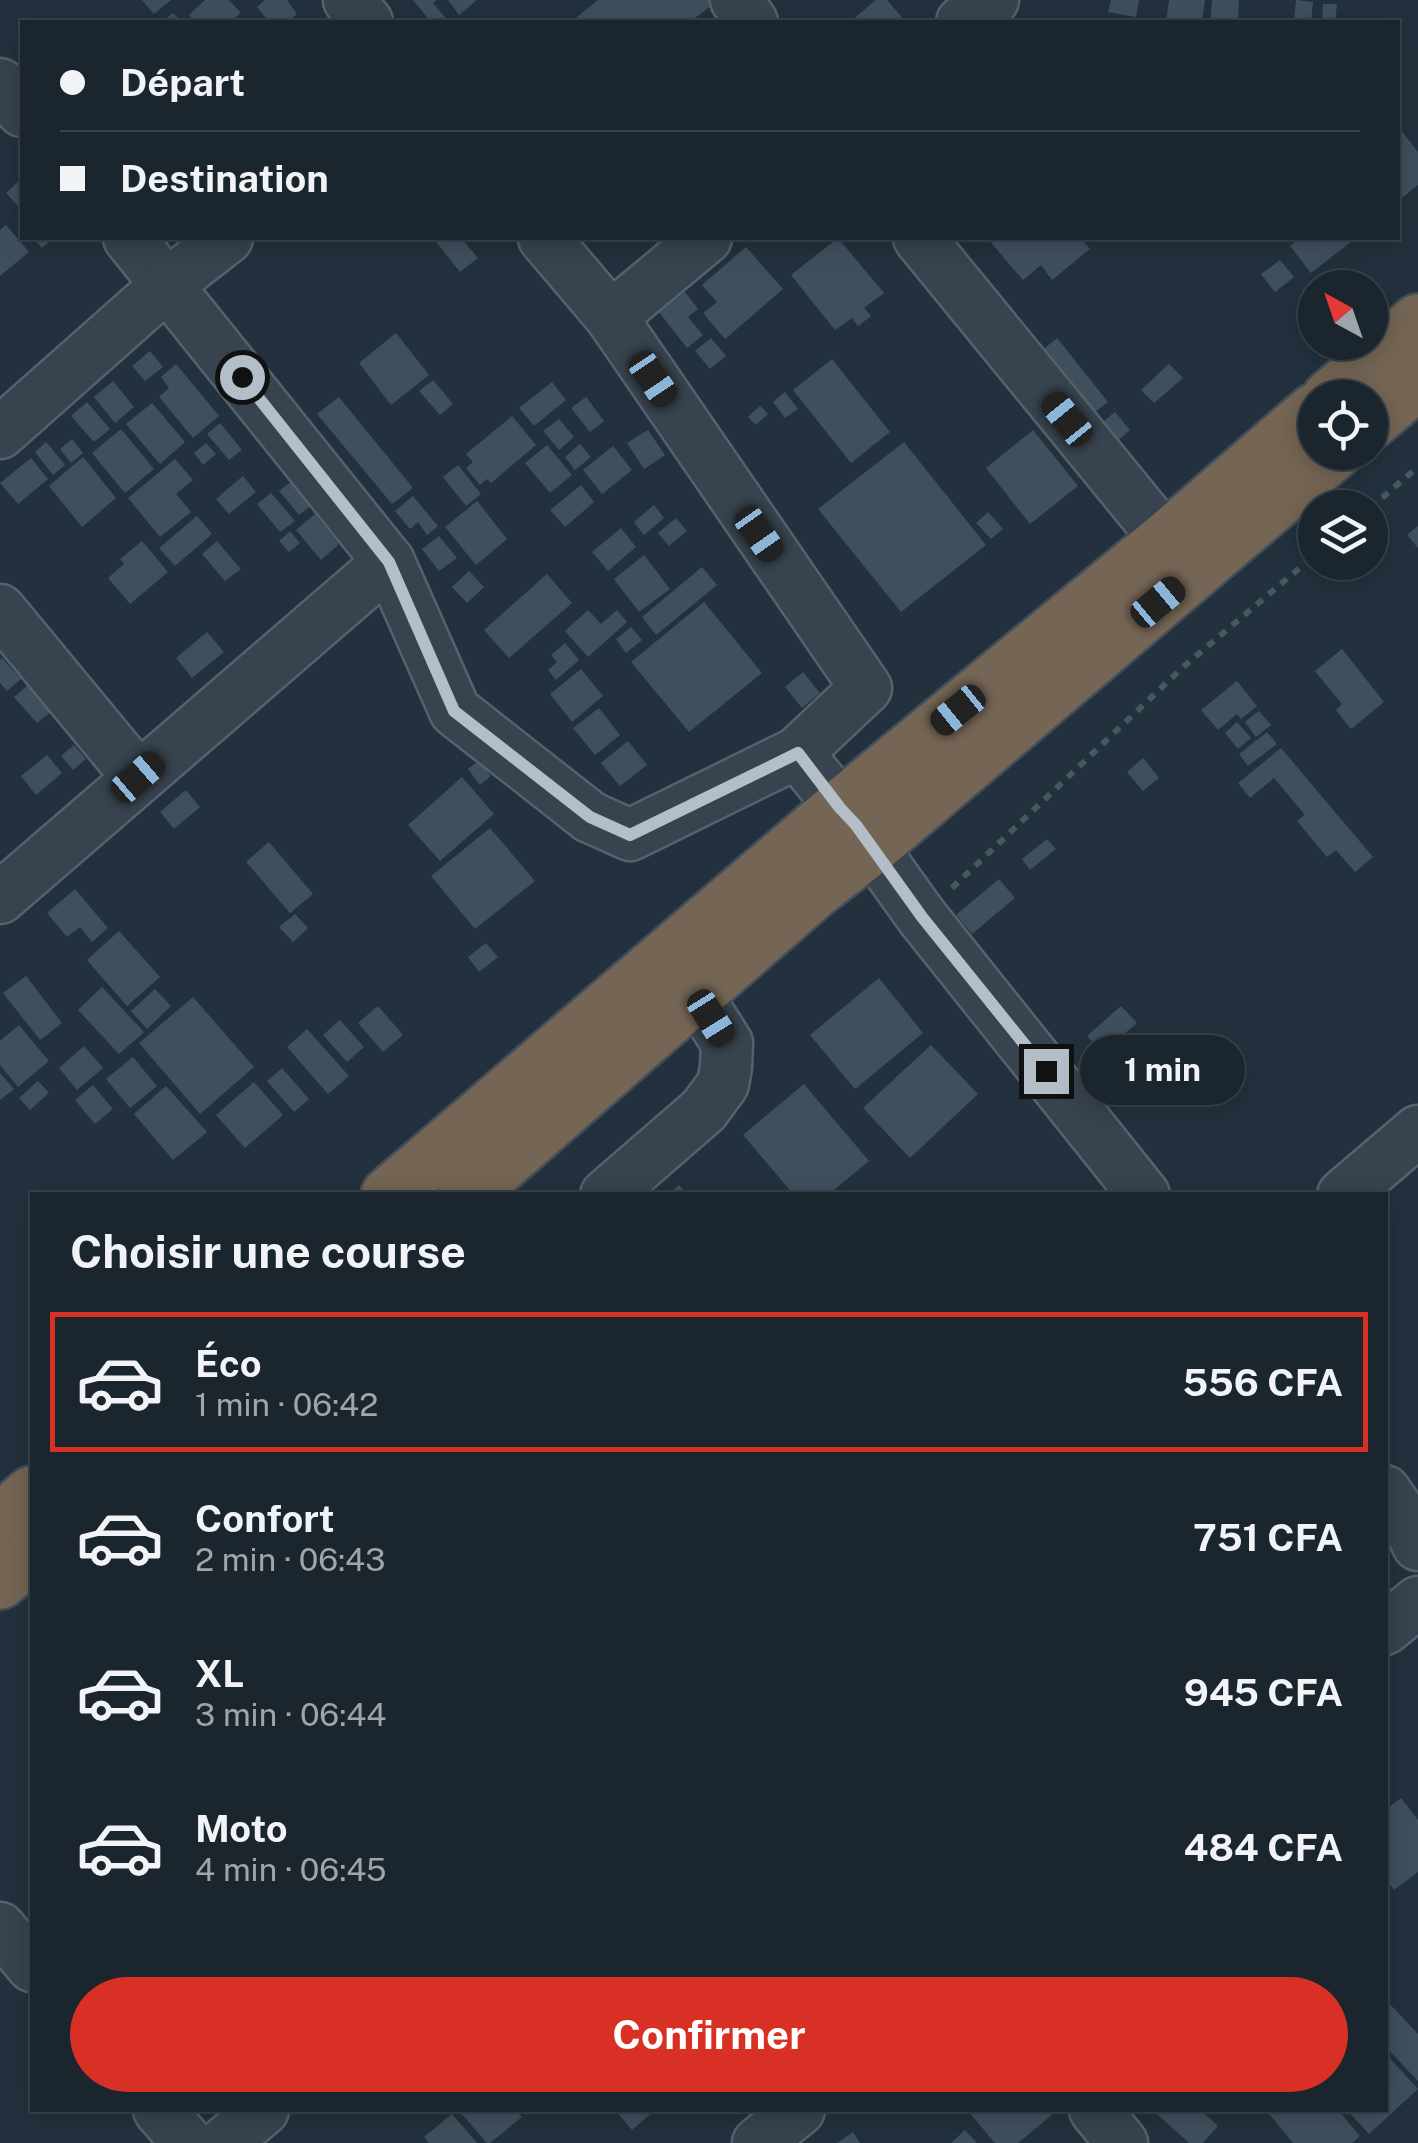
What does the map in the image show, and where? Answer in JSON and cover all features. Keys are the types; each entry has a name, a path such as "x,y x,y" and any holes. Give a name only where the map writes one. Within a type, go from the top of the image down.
{"highway":[{"path":"1351,380 1418,323"},
{"path":"1388,407 1418,381"},
{"path":"469,1192 814,892 855,828 1166,540 1298,426"},
{"path":"393,1192 1311,470"},
{"path":"0,1522 30,1496"},
{"path":"0,1581 30,1556"}],"street":[{"path":"349,0 365,20"},
{"path":"964,20 993,0"},
{"path":"0,84 20,109"},
{"path":"130,240 389,562 454,711 590,817 630,835 798,753 866,688 610,317 546,240"},
{"path":"0,433 168,284 224,240"},
{"path":"610,317 704,240"},
{"path":"921,240 1166,540"},
{"path":"0,898 389,562"},
{"path":"0,610 138,777"},
{"path":"798,753 922,917 1142,1192"},
{"path":"609,1192 704,1110 723,1084 727,1043 695,993"},
{"path":"1347,1192 1418,1132"},
{"path":"1388,1495 1418,1545"},
{"path":"1388,1627 1418,1602"},
{"path":"0,1928 30,1964"},
{"path":"161,2112 188,2143"},
{"path":"224,2143 261,2112"},
{"path":"758,2143 797,2112"},
{"path":"1097,2112 1122,2143"}],"path":[{"path":"1388,493 1418,468"},
{"path":"922,917 1182,668 1298,569"}],"building":[{"path":"142,0 171,0 154,14"},
{"path":"205,0 229,0 241,13 232,20 193,20 189,15"},
{"path":"265,0 287,0 297,14 290,20 267,20 257,7"},
{"path":"413,0 437,0 433,3 447,20 429,20"},
{"path":"448,0 477,0 459,15"},
{"path":"598,0 710,0 713,4 693,20 577,17"},
{"path":"876,0 887,0 904,20 852,20"},
{"path":"1111,0 1139,0 1136,17 1108,12"},
{"path":"1169,0 1205,0 1202,20 1166,20"},
{"path":"1212,0 1239,0 1238,20 1210,20"},
{"path":"1296,0 1313,2 1311,20 1294,20"},
{"path":"1323,4 1337,4 1335,20 1322,20"},
{"path":"1400,129 1418,152 1418,185 1400,199"},
{"path":"20,180 18,206 6,193"},
{"path":"6,225 29,252 0,276 0,230"},
{"path":"35,240 52,240 42,248"},
{"path":"435,240 463,240 478,258 460,272"},
{"path":"840,240 884,293 864,308 871,316 858,326 852,318 835,330 791,275"},
{"path":"989,240 1082,240 1090,249 1052,280 1041,265 1023,280"},
{"path":"1298,240 1353,240 1315,270 1309,270 1290,246"},
{"path":"746,247 783,289 725,339 703,313 717,302 702,285"},
{"path":"1280,260 1294,277 1275,292 1261,274"},
{"path":"685,292 698,309 688,317 703,335 687,348 659,312"},
{"path":"396,333 429,375 391,405 359,363"},
{"path":"711,338 726,356 710,369 695,351"},
{"path":"1057,338 1108,402 1091,415 1040,352"},
{"path":"150,351 163,367 145,381 132,366"},
{"path":"832,359 890,432 851,463 793,390"},
{"path":"176,364 219,416 193,438 159,397 169,388 161,377"},
{"path":"1169,364 1183,378 1154,403 1141,390"},
{"path":"433,380 453,404 440,415 419,391"},
{"path":"113,381 134,407 115,423 94,397"},
{"path":"552,382 566,400 534,426 519,408"},
{"path":"785,392 798,409 785,418 773,402"},
{"path":"339,397 413,488 392,504 317,414"},
{"path":"586,397 604,421 590,432 571,408"},
{"path":"87,402 110,429 94,442 71,416"},
{"path":"152,403 185,442 160,464 126,424"},
{"path":"760,406 768,414 756,425 748,417"},
{"path":"1115,412 1130,430 1115,443 1099,425"},
{"path":"512,416 536,445 491,483 487,479 480,485 466,468 473,462 466,454"},
{"path":"559,419 574,437 559,450 543,431"},
{"path":"220,423 242,450 229,460 207,434"},
{"path":"121,429 154,469 125,493 92,453"},
{"path":"648,430 665,455 644,469 627,443"},
{"path":"1033,430 1078,486 1030,524 986,468"},
{"path":"72,439 83,453 71,463 60,449"},
{"path":"46,442 65,465 53,475 35,452"},
{"path":"904,442 986,545 901,612 818,509"},
{"path":"206,443 216,454 203,465 194,453"},
{"path":"580,444 591,457 575,470 565,457"},
{"path":"547,445 572,475 550,493 525,463"},
{"path":"613,446 632,470 602,494 583,470"},
{"path":"83,457 116,498 82,527 49,486"},
{"path":"31,458 48,479 18,504 0,483"},
{"path":"175,459 193,480 176,494 191,512 160,537 128,498"},
{"path":"458,465 481,494 466,506 443,477"},
{"path":"243,476 256,492 229,514 216,499"},
{"path":"292,481 312,505 299,515 279,491"},
{"path":"581,485 594,502 565,527 550,510"},
{"path":"271,493 295,521 280,532 257,504"},
{"path":"413,496 438,526 427,535 418,522 410,529 395,511"},
{"path":"477,501 507,539 476,565 445,527"},
{"path":"654,505 664,518 644,535 634,522"},
{"path":"988,512 1003,529 991,539 976,523"},
{"path":"315,514 339,544 321,560 296,530"},
{"path":"197,516 212,534 175,566 159,548"},
{"path":"676,518 687,531 669,546 658,533"},
{"path":"1418,526 1418,548 1407,535"},
{"path":"621,528 636,547 608,571 592,552"},
{"path":"290,531 300,543 289,552 279,541"},
{"path":"439,536 457,558 439,571 422,549"},
{"path":"142,541 168,572 130,604 108,578 124,564 120,559"},
{"path":"217,541 241,569 225,581 202,554"},
{"path":"644,555 670,589 639,612 614,579"},
{"path":"702,567 717,585 656,635 642,617"},
{"path":"469,571 484,587 467,603 452,587"},
{"path":"547,574 572,603 509,658 484,630"},
{"path":"704,602 762,673 689,732 631,662"},
{"path":"588,610 601,624 617,610 627,622 588,657 565,631"},
{"path":"631,627 642,640 626,653 616,639"},
{"path":"207,632 224,652 192,678 176,658"},
{"path":"565,643 579,660 556,680 548,670 557,662 551,655"},
{"path":"1342,649 1384,702 1351,729 1336,710 1342,704 1315,671"},
{"path":"2,658 21,679 7,691 0,683"},
{"path":"581,669 603,696 572,722 550,694"},
{"path":"803,672 820,693 802,708 785,687"},
{"path":"1237,681 1257,706 1241,719 1237,714 1218,730 1201,710"},
{"path":"29,684 52,711 37,723 14,697"},
{"path":"599,708 620,735 595,755 573,728"},
{"path":"1259,711 1271,725 1256,737 1245,722"},
{"path":"1237,722 1251,738 1238,749 1225,733"},
{"path":"1267,732 1277,744 1248,766 1239,754"},
{"path":"628,741 647,765 620,786 601,763"},
{"path":"74,745 86,759 73,770 61,756"},
{"path":"1281,748 1373,857 1355,872 1336,850 1327,857 1297,821 1305,815 1274,778 1250,798 1238,783"},
{"path":"47,755 62,773 36,795 21,776"},
{"path":"1143,758 1159,778 1143,791 1127,772"},
{"path":"479,760 491,776 480,785 468,769"},
{"path":"462,777 494,814 440,861 408,825"},
{"path":"186,790 200,807 174,829 160,812"},
{"path":"490,828 535,881 475,929 431,876"},
{"path":"1047,839 1056,849 1030,870 1022,859"},
{"path":"269,842 313,894 290,913 246,862"},
{"path":"999,879 1015,898 972,934 956,915"},
{"path":"75,889 108,928 92,942 80,927 67,937 47,913"},
{"path":"295,914 308,928 293,942 279,927"},
{"path":"119,931 160,977 127,1006 87,960"},
{"path":"486,943 498,957 479,972 468,957"},
{"path":"26,976 62,1023 40,1040 3,993"},
{"path":"879,978 923,1033 855,1089 810,1035"},
{"path":"102,987 144,1032 119,1054 78,1010"},
{"path":"155,989 171,1006 147,1029 131,1011"},
{"path":"193,997 254,1067 200,1114 139,1043"},
{"path":"378,1006 403,1035 383,1052 358,1023"},
{"path":"1121,1006 1137,1023 1102,1053 1087,1036"},
{"path":"340,1020 364,1047 347,1062 323,1035"},
{"path":"19,1025 49,1061 18,1087 0,1065 0,1041"},
{"path":"307,1029 349,1076 328,1094 287,1047"},
{"path":"931,1045 978,1094 910,1158 863,1108"},
{"path":"84,1046 103,1068 77,1090 59,1068"},
{"path":"133,1057 157,1086 130,1108 106,1079"},
{"path":"282,1068 309,1099 294,1112 267,1081"},
{"path":"0,1073 14,1089 0,1100"},
{"path":"38,1081 49,1093 30,1110 19,1098"},
{"path":"254,1082 283,1115 245,1148 216,1115"},
{"path":"804,1084 869,1161 832,1192 791,1192 743,1135"},
{"path":"93,1085 113,1109 95,1124 75,1100"},
{"path":"166,1086 207,1132 173,1160 134,1114"},
{"path":"1401,1798 1418,1820 1418,1872 1394,1890 1388,1882 1388,1808"},
{"path":"1388,2002 1418,2034 1418,2081 1388,2049"},
{"path":"1388,2056 1418,2089 1369,2134 1349,2112 1388,2112"},
{"path":"460,2112 518,2112 522,2117 487,2143"},
{"path":"617,2112 653,2112 632,2130"},
{"path":"969,2112 1056,2112 1018,2143 995,2143"},
{"path":"1202,2112 1218,2126 1203,2143 1189,2143 1157,2114"},
{"path":"1268,2112 1340,2112 1360,2136 1352,2143 1293,2143"},
{"path":"452,2114 477,2143 429,2143 424,2137"},
{"path":"965,2130 977,2143 951,2143"},
{"path":"853,2132 860,2143 837,2143"}],"route":[{"path":"242,377 389,562 454,711 590,817 630,835 798,753 922,917 1046,1071"}]}
